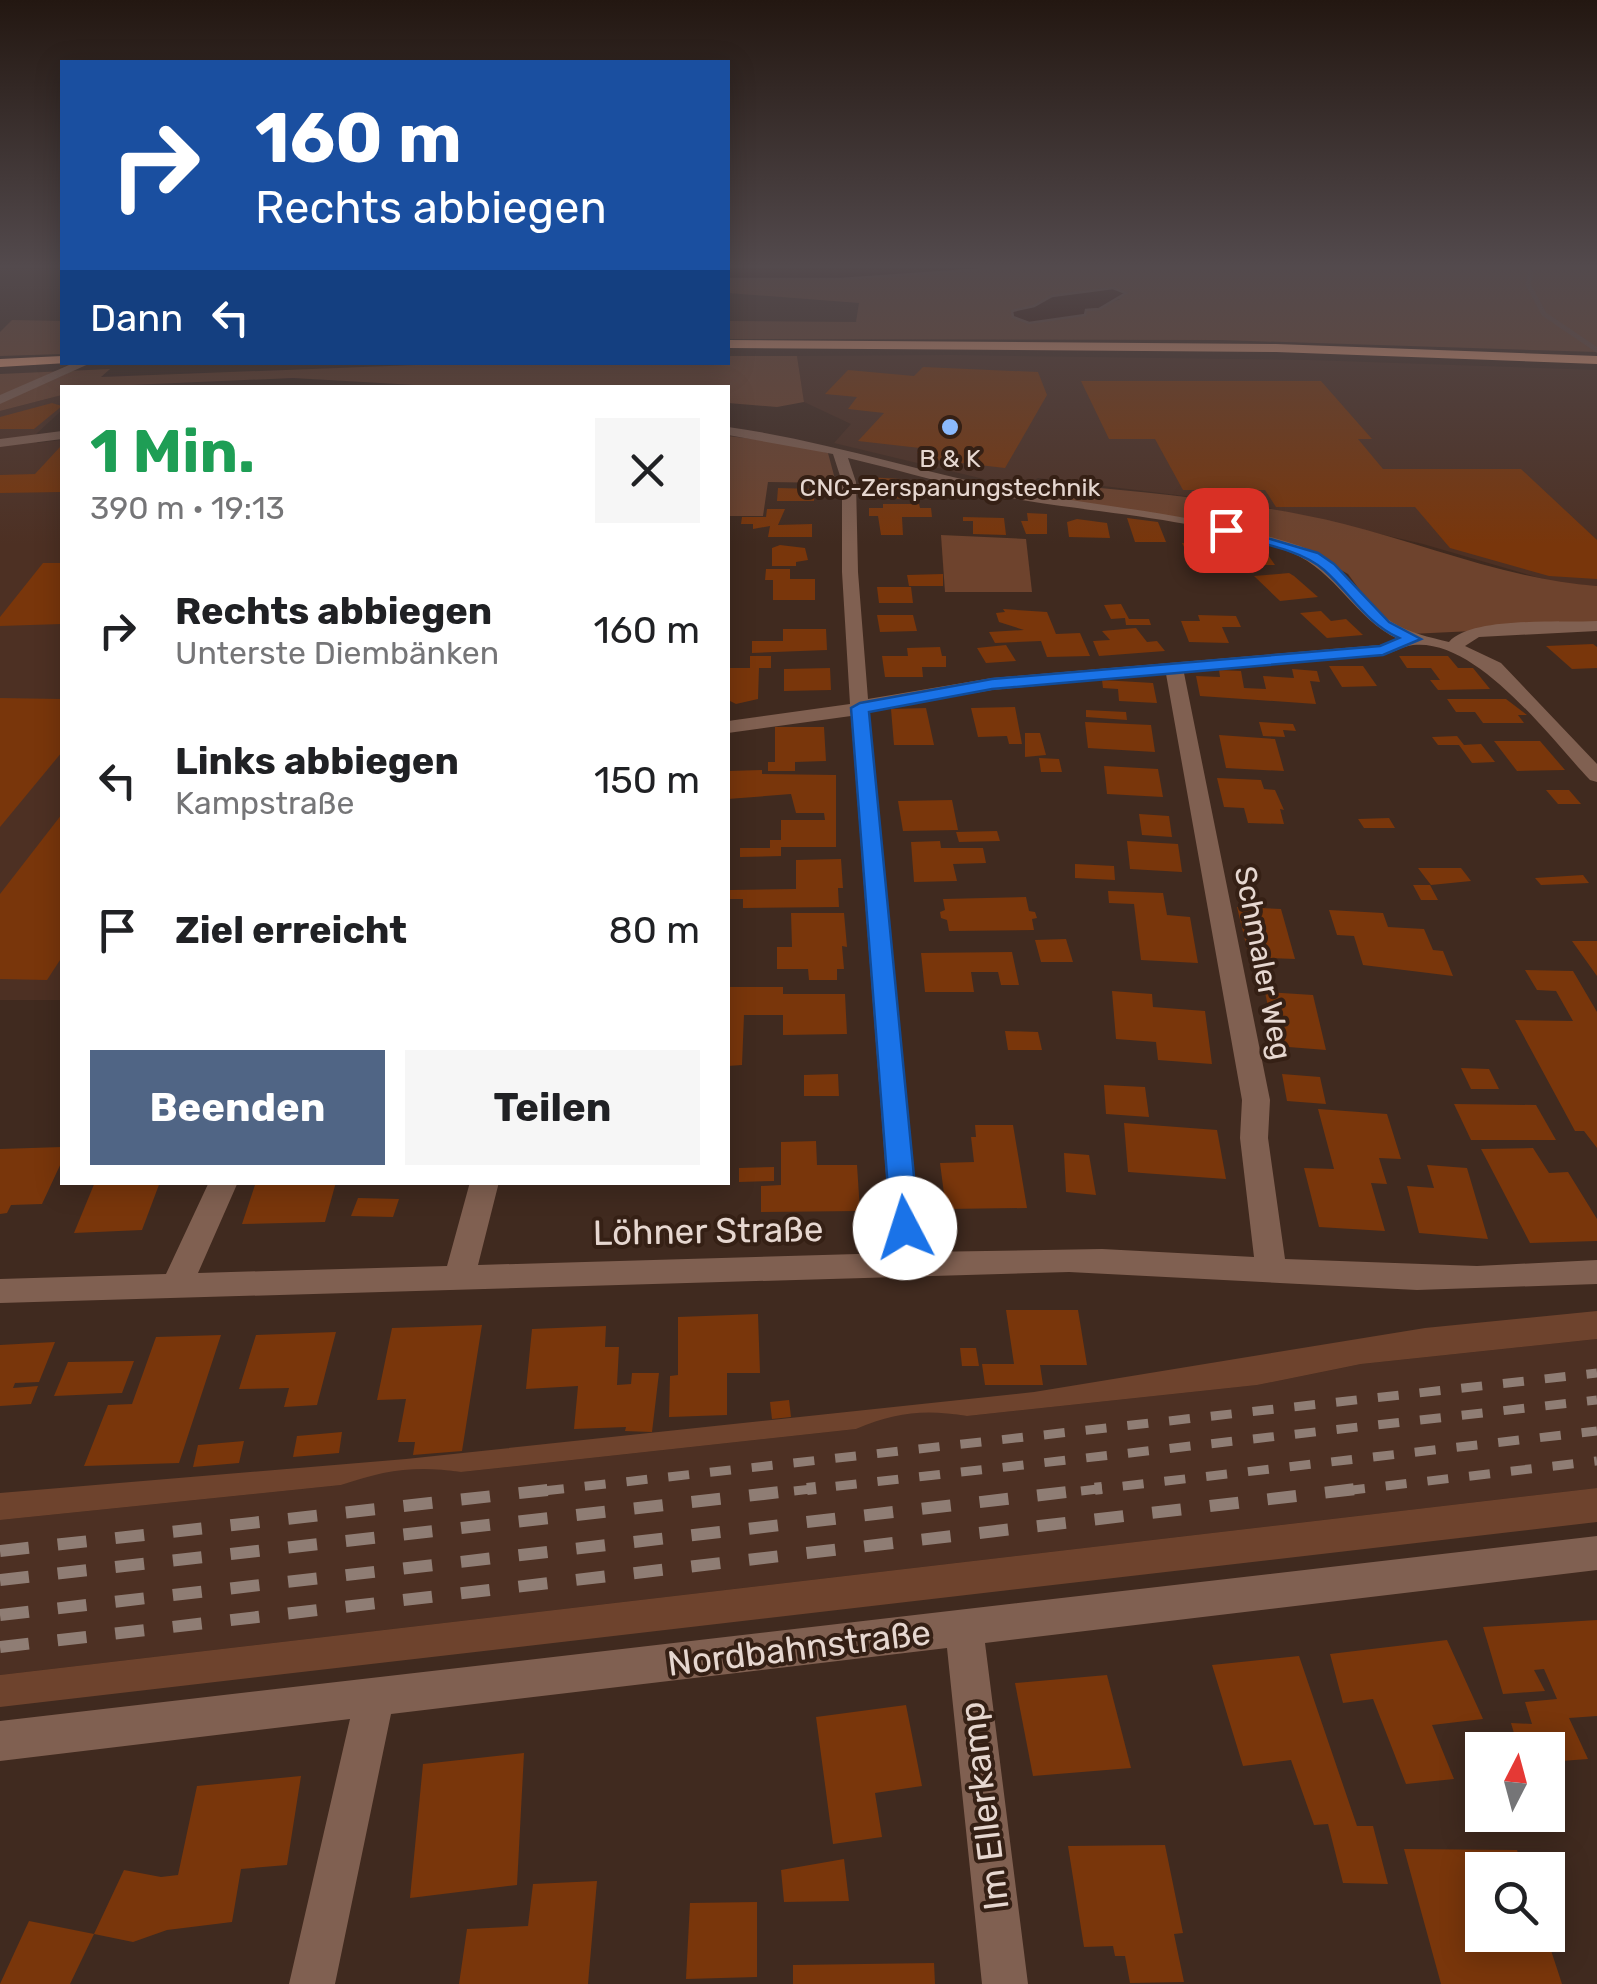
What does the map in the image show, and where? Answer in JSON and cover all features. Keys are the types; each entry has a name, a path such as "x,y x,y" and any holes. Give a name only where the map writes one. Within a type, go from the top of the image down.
{"highway":[{"path":"1555,359 1597,360"},
{"path":"0,363 60,360"}],"street":[{"path":"0,400 81,365"},
{"path":"730,431 793,440 1022,496 1200,523 1298,550 1329,567 1383,625 1413,639 1453,648 1495,667 1597,776"},
{"path":"0,443 60,435"},
{"path":"840,454 849,482 850,572 860,708 908,1264"},
{"path":"1453,648 1464,637 1478,632 1597,626"},
{"path":"730,727 992,684 1383,650 1413,639"},
{"name":"Schmaler Weg","path":"1174,668 1256,1100 1254,1138 1271,1273"},
{"path":"177,1284 223,1185"},
{"path":"460,1275 484,1185"},
{"name":"Löhner Straße","path":"0,1291 460,1275 1115,1261 1271,1273 1459,1280 1597,1272"},
{"name":"Nordbahnstraße","path":"0,1741 1597,1553"},
{"name":"Im Ellerkamp","path":"964,1628 1005,1984"},
{"path":"312,1984 374,1698"}],"shaded area":[{"path":"730,359 797,359 804,402 777,407 730,403 730,385 415,385 293,378 60,385 60,396 0,411 0,374 110,369 101,377 414,365 730,365"},
{"path":"797,359 1310,360 1597,370 1597,586 1557,583 1423,544 1250,504 1038,478 1021,488 834,443 851,424 804,402"},
{"path":"60,396 60,412 36,434 37,443 60,440 60,1000 0,1000 0,411"},
{"path":"730,436 789,443 828,453 836,483 768,482 763,516 730,516"},
{"path":"1070,485 1310,516 1533,577 1597,586 1597,625 1410,634 1381,619 1348,574 1299,547 1255,535 1069,501"},
{"path":"941,535 1026,539 1032,592 945,592"},
{"path":"1597,1311 1597,1339 1361,1364 1257,1385 967,1416 911,1414 856,1429 461,1472 400,1470 341,1485 0,1520 0,1493 406,1459 1034,1392 1425,1328"},
{"path":"1597,1339 1597,1488 0,1675 0,1520 341,1485 383,1470 422,1466 461,1472 856,1429 891,1414 929,1410 967,1416 1257,1385 1361,1364"},
{"path":"1597,1488 1597,1522 0,1707 0,1675"}],"building":[{"name":"B & K CNC-Zerspanungstechnik","path":"923,367 1038,372 1047,395 1005,468 927,459 930,454 917,453 920,448 858,441 884,413 848,409 857,397 825,394 848,370 914,376"},
{"path":"1081,381 1321,381 1372,439 1358,439 1383,469 1521,469 1597,540 1597,579 1549,576 1450,548 1415,507 1276,507 1265,490 1183,490 1155,439 1109,439"},
{"path":"52,403 60,405 34,429 0,429 0,417"},
{"path":"60,447 60,492 0,493 0,475 35,474"},
{"path":"868,477 900,479 902,499 869,496"},
{"path":"778,488 815,489 814,501 777,501"},
{"path":"883,504 919,504 920,508 931,508 932,517 902,517 903,535 881,535 878,516 869,516 869,508 883,508"},
{"path":"767,509 785,509 778,525 812,524 812,537 768,537 770,526 753,529 753,524 741,524 742,517 766,517"},
{"path":"1027,513 1047,514 1047,534 1026,534 1021,521 1028,521"},
{"path":"963,517 1004,518 1006,535 973,534 973,521 963,521"},
{"path":"1127,518 1158,522 1166,542 1135,542"},
{"path":"1077,519 1107,523 1110,538 1069,537 1067,522"},
{"path":"1199,532 1213,532 1225,548 1184,547 1182,543 1193,543 1190,537 1202,540"},
{"path":"772,548 805,548 808,560 796,562 796,566 772,566"},
{"path":"1213,551 1266,552 1275,565 1240,565 1234,557 1218,558"},
{"path":"43,563 60,563 60,624 0,626 0,617"},
{"path":"766,569 790,569 790,579 815,579 815,600 773,600 773,580 765,580"},
{"path":"1289,573 1318,597 1280,601 1254,576"},
{"path":"943,574 943,586 909,586 907,575"},
{"path":"877,587 911,587 913,603 879,603"},
{"path":"1121,604 1129,619 1149,619 1151,625 1126,625 1125,618 1111,619 1104,605"},
{"path":"1003,609 1047,612 1056,634 1080,633 1090,656 1047,657 1041,641 995,643 989,632 1024,630 999,622 996,613 1005,612"},
{"path":"1321,611 1331,621 1346,619 1363,635 1327,638 1300,613"},
{"path":"877,615 913,615 917,631 880,632"},
{"path":"1198,615 1236,616 1241,627 1222,627 1229,643 1189,642 1181,621 1200,621"},
{"path":"1136,628 1147,642 1157,641 1165,651 1099,656 1093,641 1110,640 1102,631"},
{"path":"783,629 826,629 827,650 752,653 752,641 783,641"},
{"path":"1006,645 1016,661 986,663 977,648"},
{"path":"1546,646 1597,647 1597,668 1572,669"},
{"path":"940,647 942,656 946,656 946,667 922,667 923,677 885,677 882,656 908,656 907,648"},
{"path":"750,656 771,656 771,668 759,668 758,699 736,704 730,701 730,668 750,668"},
{"path":"1399,656 1448,656 1458,668 1473,668 1490,689 1438,690 1430,680 1440,680 1431,668 1407,668"},
{"path":"1329,666 1363,666 1377,686 1342,687"},
{"path":"830,668 831,690 784,691 784,669"},
{"path":"1292,669 1317,671 1320,682 1310,681 1316,704 1200,696 1196,676 1220,677 1219,670 1241,671 1244,688 1266,689 1263,676 1294,678"},
{"path":"1102,680 1153,683 1157,703 1119,701 1118,689 1103,688"},
{"path":"0,698 60,699 60,754 0,827"},
{"path":"1447,699 1506,699 1527,715 1518,715 1524,723 1483,723 1475,712 1456,712"},
{"path":"1015,707 1022,744 1009,744 1007,736 978,737 971,708"},
{"path":"926,708 934,745 894,745 891,709"},
{"path":"1086,710 1126,712 1127,720 1086,717"},
{"path":"1085,722 1151,725 1155,752 1088,748"},
{"path":"1259,722 1293,724 1296,731 1283,730 1285,737 1263,736"},
{"path":"775,727 824,727 826,761 795,762 795,771 768,771 768,762 775,762"},
{"path":"1025,733 1040,733 1046,755 1025,757"},
{"path":"1219,735 1275,739 1284,771 1226,768"},
{"path":"1457,736 1464,745 1481,744 1495,762 1472,763 1459,745 1438,745 1432,737"},
{"path":"1494,741 1540,741 1565,770 1517,771"},
{"path":"1039,758 1059,759 1062,772 1041,772"},
{"path":"1104,766 1158,769 1163,797 1107,794"},
{"path":"730,771 836,775 836,847 781,847 781,856 740,857 740,848 770,848 770,840 781,840 781,820 825,820 824,813 796,813 791,794 730,799"},
{"path":"1217,778 1261,780 1264,789 1275,790 1284,810 1280,809 1284,824 1248,823 1244,808 1224,807"},
{"path":"1546,790 1569,790 1581,804 1558,804"},
{"path":"952,800 958,830 903,831 898,801"},
{"path":"1139,814 1169,816 1172,837 1142,835"},
{"path":"60,817 60,960 47,980 0,979 0,894"},
{"path":"1389,818 1395,828 1364,828 1358,819"},
{"path":"997,831 1000,841 959,842 956,832"},
{"path":"940,841 941,848 983,848 986,863 953,864 957,881 914,882 911,842"},
{"path":"1127,841 1178,844 1182,872 1130,869"},
{"path":"841,859 843,888 838,888 839,907 743,908 743,899 730,899 730,890 796,889 796,860"},
{"path":"1075,864 1114,866 1115,880 1075,878"},
{"path":"1418,868 1461,868 1471,881 1431,885"},
{"path":"1583,875 1589,883 1541,885 1535,878"},
{"path":"1413,885 1430,885 1438,900 1421,900"},
{"path":"1108,891 1163,893 1167,915 1190,917 1198,963 1141,960 1134,904 1109,903"},
{"path":"1026,897 1029,911 1035,912 1037,918 1032,919 1034,930 949,931 947,920 941,918 940,912 945,910 943,899"},
{"path":"1237,907 1281,909 1295,959 1249,957"},
{"path":"1329,910 1383,913 1388,927 1424,929 1433,950 1443,951 1453,976 1363,965 1354,936 1337,935"},
{"path":"791,913 844,913 847,947 842,946 844,969 837,969 837,980 809,980 808,969 777,969 777,947 792,947"},
{"path":"1066,939 1073,962 1041,962 1035,940"},
{"path":"1572,941 1597,941 1597,976"},
{"path":"1012,952 1019,985 1001,985 998,972 971,972 974,992 925,992 921,953"},
{"path":"1525,970 1573,971 1597,1012 1597,1148 1584,1131 1575,1131 1515,1020 1573,1021 1556,991 1537,990"},
{"path":"730,987 783,987 783,994 845,994 847,1034 783,1035 783,1015 744,1015 742,1065 730,1066"},
{"path":"1112,991 1152,994 1153,1007 1205,1011 1212,1064 1158,1060 1156,1042 1116,1039"},
{"path":"1265,992 1313,995 1326,1050 1276,1046"},
{"path":"1005,1031 1038,1032 1042,1050 1008,1050"},
{"path":"1461,1068 1489,1069 1499,1089 1471,1089"},
{"path":"838,1074 839,1096 804,1096 804,1075"},
{"path":"1282,1074 1320,1077 1326,1104 1287,1101"},
{"path":"1104,1085 1145,1087 1149,1117 1106,1114"},
{"path":"1454,1104 1536,1105 1556,1140 1471,1140"},
{"path":"1318,1109 1387,1114 1401,1159 1379,1158 1387,1184 1371,1183 1385,1231 1319,1227 1304,1168 1334,1169"},
{"path":"1124,1123 1217,1130 1226,1179 1128,1172"},
{"path":"975,1125 1013,1125 1027,1208 946,1209 940,1163 974,1162 971,1137 976,1137"},
{"path":"816,1141 817,1165 857,1165 860,1211 761,1212 761,1186 781,1185 781,1142"},
{"path":"60,1147 60,1165 42,1204 11,1205 7,1213 0,1214 0,1149"},
{"path":"1533,1148 1549,1173 1568,1172 1597,1219 1597,1241 1530,1243 1481,1149"},
{"path":"1064,1153 1089,1155 1096,1195 1066,1192"},
{"path":"1427,1165 1467,1168 1488,1239 1419,1233 1407,1186 1434,1188"},
{"path":"774,1167 774,1181 739,1182 739,1168"},
{"path":"94,1185 159,1185 142,1230 74,1233"},
{"path":"255,1185 335,1185 325,1222 242,1224"},
{"path":"358,1198 399,1199 393,1217 351,1216"},
{"path":"1006,1310 1078,1310 1087,1365 1040,1365 1043,1385 985,1385 982,1364 1014,1364"},
{"path":"758,1314 760,1373 727,1373 727,1415 669,1417 670,1376 678,1375 678,1317"},
{"path":"482,1325 462,1451 413,1455 415,1442 398,1442 406,1399 377,1400 392,1328"},
{"path":"606,1326 605,1347 619,1347 617,1385 631,1384 632,1373 659,1373 652,1432 625,1431 626,1427 574,1429 578,1386 526,1389 532,1329"},
{"path":"336,1332 317,1405 284,1407 289,1388 239,1389 256,1335"},
{"path":"221,1335 179,1463 84,1466 108,1405 132,1404 156,1337"},
{"path":"55,1342 39,1382 15,1383 13,1388 38,1386 31,1404 0,1406 0,1345"},
{"path":"960,1348 976,1348 979,1366 962,1366"},
{"path":"134,1361 122,1393 54,1396 68,1362"},
{"path":"789,1400 791,1417 772,1419 770,1402"},
{"path":"342,1432 339,1453 293,1457 297,1436"},
{"path":"244,1441 239,1463 193,1467 198,1445"},
{"path":"1597,1620 1597,1716 1569,1718 1588,1759 1565,1761 1565,1732 1514,1732 1511,1723 1532,1724 1525,1702 1557,1699 1544,1669 1534,1670 1545,1691 1503,1694 1483,1627"},
{"path":"1447,1640 1483,1719 1432,1725 1454,1779 1406,1784 1373,1699 1343,1703 1330,1654"},
{"path":"1299,1656 1357,1826 1373,1826 1388,1884 1343,1883 1328,1824 1314,1825 1291,1760 1243,1766 1212,1665"},
{"path":"1107,1675 1131,1768 1033,1776 1015,1683"},
{"path":"906,1705 922,1786 875,1793 882,1837 833,1844 816,1717"},
{"path":"524,1753 517,1885 410,1898 423,1764"},
{"path":"301,1776 287,1865 241,1869 232,1922 167,1930 133,1942 94,1934 124,1870 161,1877 178,1875 197,1786"},
{"path":"1165,1845 1183,1933 1174,1934 1184,1982 1130,1983 1125,1956 1115,1956 1113,1946 1084,1947 1068,1846"},
{"path":"1404,1849 1517,1850 1465,1852 1465,1952 1552,1952 1562,1984 1441,1984"},
{"path":"844,1859 849,1901 784,1902 781,1870"},
{"path":"597,1881 588,1984 459,1984 467,1929 528,1926 533,1884"},
{"path":"757,1902 757,1977 686,1979 690,1903"},
{"path":"29,1921 94,1934 70,1984 0,1984"},
{"path":"934,1963 935,1984 793,1984 793,1965"}],"railway":[{"path":"543,1491 1597,1373"},
{"path":"794,1491 1597,1400"},
{"path":"1081,1491 1597,1431"},
{"path":"1344,1491 1597,1461"},
{"path":"0,1551 565,1488"},
{"path":"0,1580 816,1488"},
{"path":"0,1615 1102,1488"},
{"path":"0,1647 1365,1488"}],"place":[{"name":"B & K CNC-Zerspanungstechnik","path":"950,427"}],"route":[{"path":"905,1228 860,708 992,684 1383,650 1413,639 1383,625 1329,567 1313,556 1226,530"}]}
